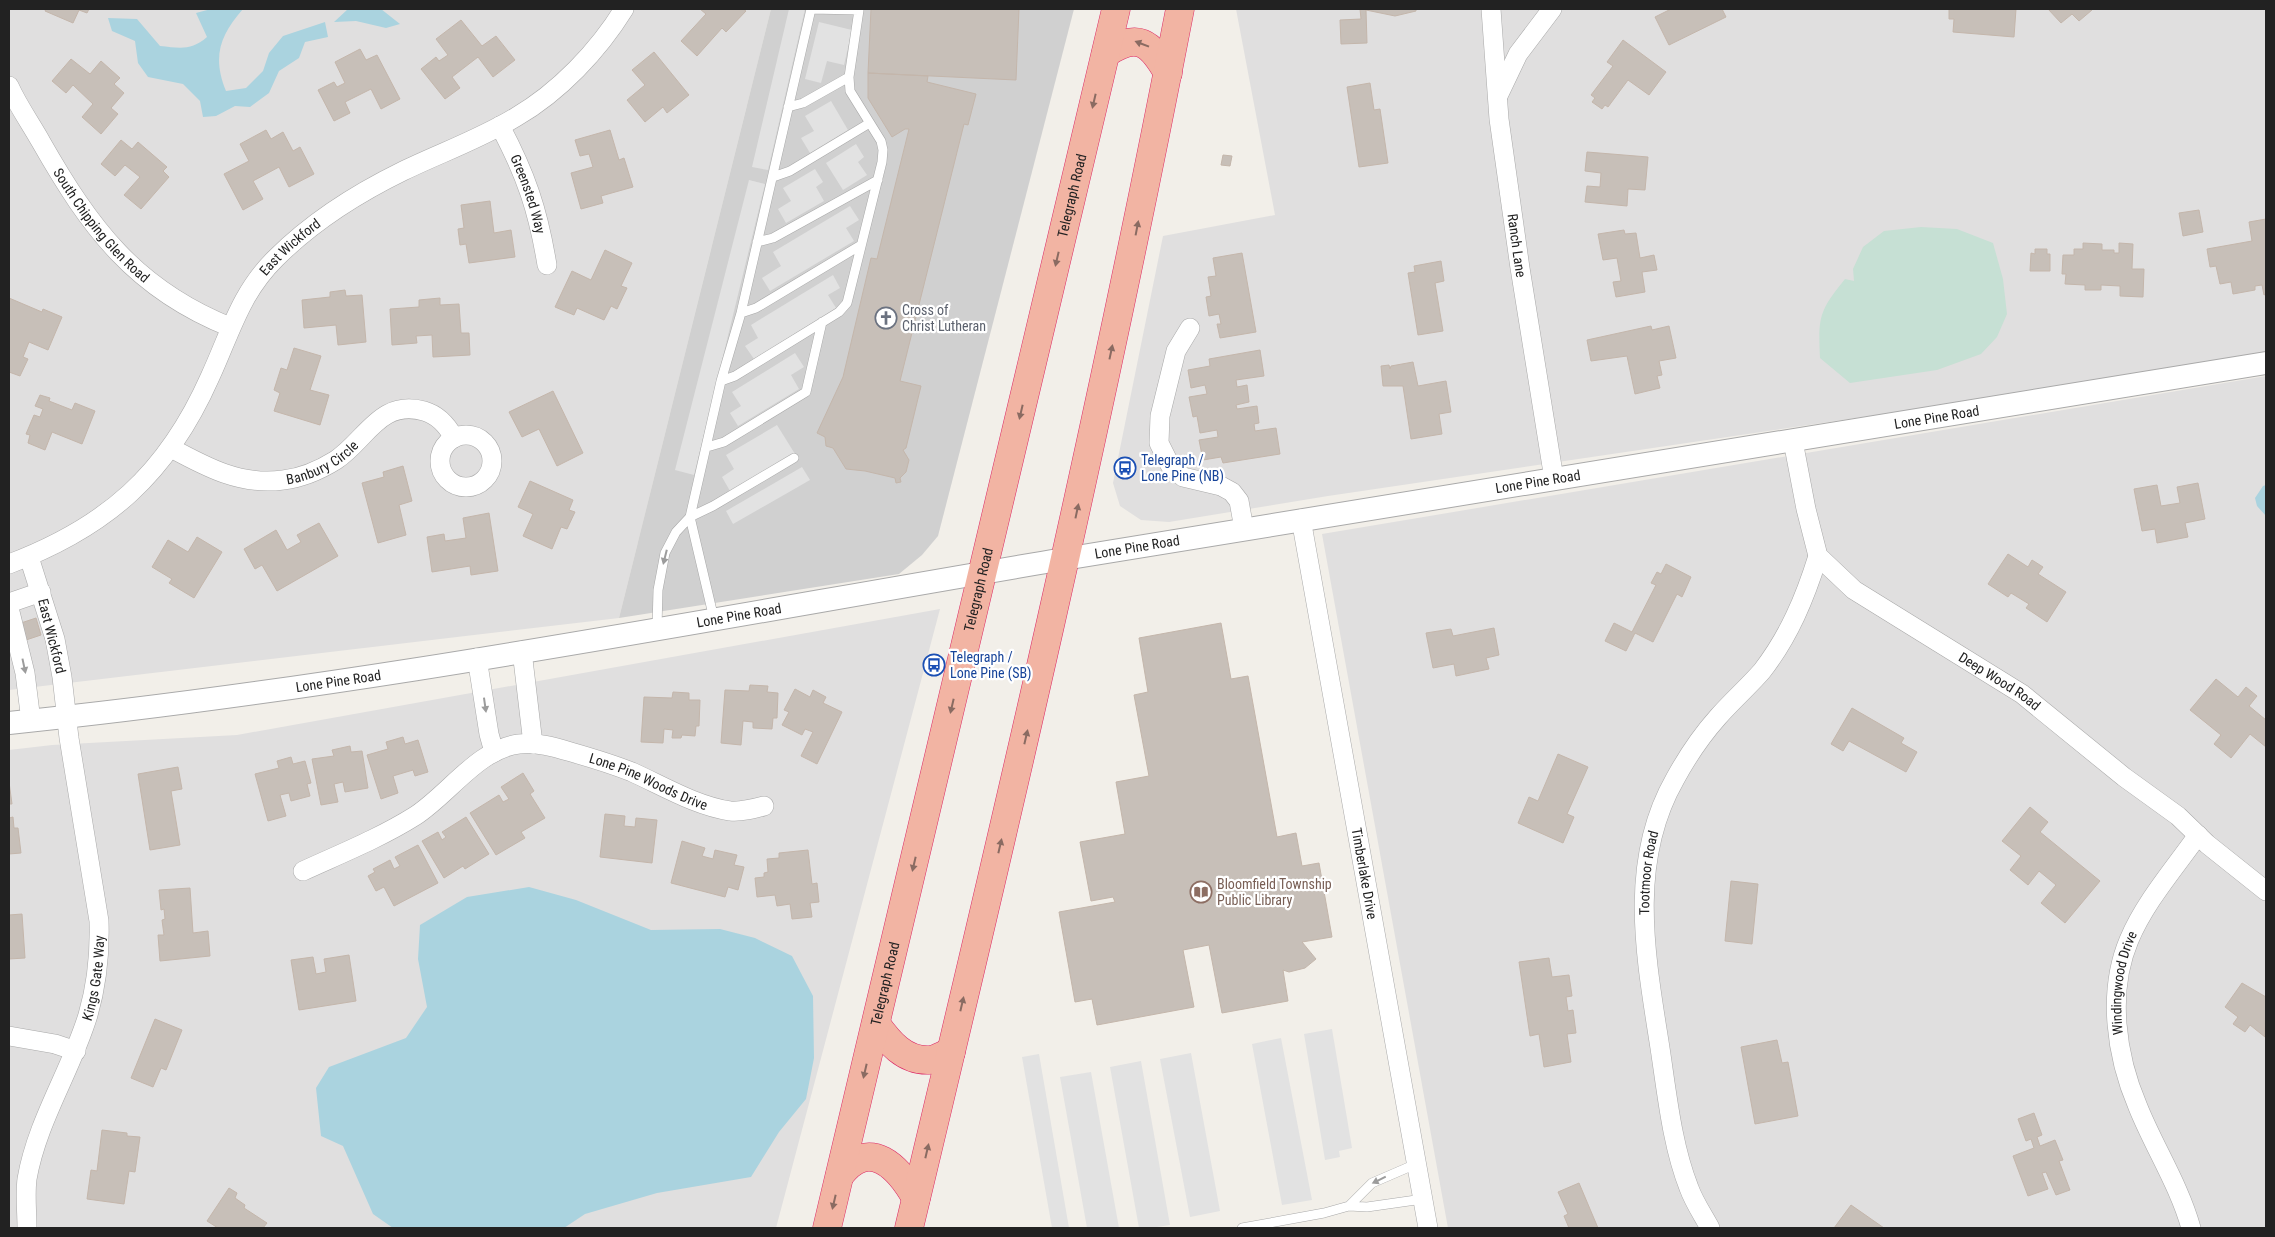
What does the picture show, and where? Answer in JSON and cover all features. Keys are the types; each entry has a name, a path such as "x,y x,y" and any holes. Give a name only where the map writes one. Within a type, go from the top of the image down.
{"highway":[{"name":"Telegraph Road","path":"827,1228 1116,9"},
{"path":"909,1228 1066,559 1127,276 1180,9"},
{"path":"1106,53 1122,43 1141,42 1152,49 1168,73"},
{"path":"876,1024 890,1043 913,1058 930,1060 951,1052"},
{"path":"840,1175 847,1166 855,1161 871,1157 879,1158 897,1170 905,1179 916,1198"}],"street":[{"name":"Ranch Lane","path":"1491,9 1497,97 1520,268 1554,479"},
{"path":"1497,97 1518,54 1552,9"},
{"name":"East Wickford","path":"9,564 70,538 107,514 139,484 171,448 190,417 210,377 245,296 260,275 276,258 303,234 367,191 401,172 500,126 532,106 575,70 597,47 618,11"},
{"name":"South Chipping Glen Road","path":"9,86 68,189 109,245 157,287 201,316 230,327"},
{"name":"Greensted Way","path":"500,126 521,165 529,187 542,236 547,265"},
{"path":"1190,328 1176,351 1160,416 1159,443 1170,465 1183,477 1221,486 1232,492 1239,501 1244,529"},
{"name":"Lone Pine Road","path":"9,723 66,718 257,693 522,651 1301,519 2266,364"},
{"name":"Banbury Circle","path":"171,448 223,474 243,480 263,482 291,479 318,470 336,460 386,414 400,409 415,409 429,413 442,420 454,438"},
{"path":"1793,441 1806,509 1818,556"},
{"name":"Timberlake Drive","path":"1301,519 1428,1228"},
{"name":"East Wickford","path":"29,556 55,640 62,677 66,718"},
{"name":"Deep Wood Road","path":"1818,556 1854,590 2022,694 2124,777 2178,816 2266,891"},
{"name":"Tootmoor Road","path":"1710,1228 1689,1189 1680,1160 1652,1001 1646,958 1643,908 1648,851 1663,804 1674,780 1704,734 1761,672 1781,643 1807,594 1818,556"},
{"path":"9,603 41,592"},
{"path":"9,608 25,673 31,721"},
{"path":"522,651 533,744"},
{"path":"477,658 489,734 494,752"},
{"name":"Kings Gate Way","path":"27,1228 27,1181 37,1140 76,1051 93,994 99,947 97,912 66,718"},
{"name":"Lone Pine Woods Drive","path":"303,871 417,815 442,796 480,760 506,746 533,744 556,748 616,766 704,804 731,811 748,811 764,806"},
{"name":"Windingwood Drive","path":"2191,1228 2177,1189 2138,1107 2126,1076 2116,1010 2119,971 2129,941 2154,897 2198,835"},
{"path":"9,1036 55,1044 76,1051"}],"lane":[{"path":"714,619 690,517 708,446 721,380 741,312 812,9 859,10 849,77 850,91 868,124 880,141 883,150 878,180 860,244 847,302 839,312 735,376 721,380"},
{"path":"788,107 803,104 849,77"},
{"path":"773,177 790,171 868,124"},
{"path":"757,242 773,238 878,180"},
{"path":"741,312 756,308 860,244"},
{"path":"708,446 724,442 806,392 822,322"},
{"path":"657,628 658,590 665,553 676,532 690,517 713,506 794,458"},
{"path":"1349,1206 1372,1183 1416,1164"},
{"path":"1242,1228 1349,1206 1367,1207 1423,1199"}],"shaded area":[{"path":"9,9 771,9 619,618 9,690"},
{"path":"771,9 1074,9 938,536 922,555 899,574 619,618"},
{"path":"789,9 805,9 768,170 752,167"},
{"path":"1236,9 2266,9 2266,353 2066,387 1328,496 1169,522 1141,520 1120,506 1113,483 1163,236 1275,215"},
{"path":"819,22 852,30 844,65 827,61 821,83 805,79"},
{"path":"831,101 848,130 810,153 801,138 814,131 805,116"},
{"path":"856,144 864,157 858,162 867,175 843,190 826,163"},
{"path":"815,169 823,182 816,187 824,201 786,223 778,209 791,201 783,188"},
{"path":"749,180 765,184 694,475 675,470"},
{"path":"850,206 859,220 846,228 854,241 770,291 762,278 781,266 773,252"},
{"path":"833,275 840,288 828,295 836,308 754,359 745,346 758,338 751,325"},
{"path":"795,353 804,367 791,375 799,389 738,426 730,413 741,406 732,392"},
{"path":"2266,376 2266,1228 1448,1228 1322,534"},
{"path":"777,425 795,454 730,491 722,477 734,469 726,455"},
{"path":"802,467 810,480 733,524 726,511"},
{"path":"940,609 776,1228 9,1228 9,750 52,745 237,735"},
{"path":"1332,1029 1352,1148 1339,1151 1340,1157 1325,1160 1304,1034"},
{"path":"1281,1038 1312,1200 1282,1205 1252,1044"},
{"path":"1191,1053 1220,1211 1190,1217 1160,1059"},
{"path":"1039,1054 1069,1228 1052,1228 1022,1057"},
{"path":"1141,1061 1170,1225 1150,1228 1139,1228 1110,1067"},
{"path":"1091,1072 1119,1228 1087,1228 1060,1077"}],"green space":[{"path":"1921,227 1957,229 1993,243 2003,279 2007,314 1997,337 1981,354 1937,370 1850,383 1820,358 1819,333 1825,307 1845,279 1854,281 1853,269 1863,247 1884,231"}],"water":[{"path":"211,9 243,9 229,28 221,47 219,57 220,68 226,91 246,88 263,71 269,53 283,36 325,22 328,37 305,42 299,58 279,71 269,93 250,107 235,106 216,116 203,117 200,101 183,84 148,77 138,63 135,41 112,31 108,18 137,19 160,46 185,48 196,45 207,37 196,13"},
{"path":"348,9 381,9 400,24 386,28 356,21 334,22"},
{"path":"2266,485 2266,516 2257,506 2255,498 2263,486"},
{"path":"529,887 576,900 651,930 720,929 755,938 792,956 813,996 814,1058 806,1099 779,1132 751,1177 657,1193 585,1214 564,1228 393,1228 373,1214 343,1146 321,1136 316,1088 329,1067 406,1038 427,1007 418,959 420,925 467,897"}],"building":[{"path":"46,9 89,9 87,13 79,10 73,23 45,11"},
{"path":"700,9 743,9 746,11 726,32 722,28 697,56 681,41 706,14"},
{"path":"871,9 1019,9 1016,80 868,73"},
{"path":"1360,9 1416,9 1416,11 1395,16 1366,10 1367,43 1341,44 1340,20 1361,19"},
{"path":"1671,9 1722,9 1726,17 1669,45 1655,17"},
{"path":"1949,9 2016,9 2014,37 1953,32 1954,19 1949,19"},
{"path":"2048,9 2092,10 2079,21 2072,14 2061,23"},
{"path":"461,20 482,46 496,36 515,60 493,77 478,57 452,77 460,88 445,99 421,69 436,57 439,61 448,55 436,39"},
{"path":"1623,40 1666,72 1649,95 1628,80 1608,107 1605,105 1602,109 1592,102 1595,98 1591,95 1613,66 1607,62"},
{"path":"360,49 366,60 377,55 400,99 381,109 371,89 345,102 350,113 334,121 318,90 334,82 337,87 345,83 335,62"},
{"path":"654,52 689,95 667,113 663,107 645,122 627,100 645,85 632,70"},
{"path":"71,59 90,74 101,61 120,78 114,84 124,93 111,108 118,114 101,134 82,117 93,104 73,85 66,93 52,81"},
{"name":"Cross of Christ Lutheran","path":"868,73 928,76 927,82 976,94 968,125 964,124 900,381 921,386 906,448 903,450 909,460 906,472 900,478 901,482 896,483 895,478 846,469 833,448 826,446 825,437 817,433 843,377 871,258 877,259 909,129 905,129 892,137 868,98"},
{"path":"1370,83 1374,110 1380,109 1388,163 1359,167 1347,87"},
{"path":"266,130 271,139 283,132 293,151 300,147 314,174 289,187 279,167 253,181 263,199 243,210 224,174 249,161 240,144"},
{"path":"610,130 619,160 624,158 633,187 601,196 603,203 581,209 571,173 593,167 589,154 580,156 575,140"},
{"path":"121,140 132,149 138,142 167,167 163,171 169,177 141,209 124,195 140,177 125,165 115,176 101,164"},
{"path":"1587,152 1648,157 1645,190 1628,189 1627,206 1585,202 1587,186 1600,187 1601,173 1585,171"},
{"path":"1223,155 1232,156 1230,166 1221,165"},
{"path":"490,201 494,233 511,230 515,257 469,263 466,244 460,245 458,229 464,228 461,205"},
{"path":"2199,210 2203,232 2183,236 2179,213"},
{"path":"2266,219 2266,294 2264,295 2262,285 2255,286 2255,290 2233,294 2231,282 2220,284 2216,266 2210,267 2207,249 2252,241 2249,222"},
{"path":"1624,230 1625,234 1636,233 1640,258 1654,255 1657,270 1642,272 1645,292 1616,297 1613,282 1621,281 1617,258 1603,260 1598,234"},
{"path":"2083,243 2102,244 2102,250 2114,250 2114,253 2119,253 2119,243 2133,244 2132,269 2144,269 2143,297 2120,296 2120,286 2101,285 2101,290 2085,290 2085,285 2065,284 2066,274 2062,274 2063,255 2074,255 2074,249 2083,249"},
{"path":"2035,249 2047,249 2047,254 2050,254 2050,271 2030,271 2031,253 2035,254"},
{"path":"605,250 632,263 621,286 627,288 617,309 611,306 604,320 577,308 574,315 555,307 572,271 591,280"},
{"path":"1242,253 1256,332 1220,338 1217,324 1221,324 1219,314 1209,316 1206,297 1211,296 1208,277 1216,276 1213,258"},
{"path":"1441,261 1444,281 1435,283 1443,331 1418,335 1408,273 1415,272 1414,266"},
{"path":"345,290 346,296 362,295 366,342 338,345 336,325 304,328 302,300 330,297 330,292"},
{"path":"9,298 42,312 43,309 62,317 48,350 29,342 23,357 28,359 20,376 9,372"},
{"path":"440,298 440,305 459,304 461,333 469,333 470,355 433,357 432,335 416,336 417,343 392,345 390,309 419,307 419,300"},
{"path":"1651,326 1652,330 1669,326 1676,358 1659,361 1662,375 1657,376 1660,388 1635,394 1627,356 1591,361 1587,340"},
{"path":"294,348 321,356 310,390 329,395 320,425 274,411 280,393 274,390 281,368 287,370"},
{"path":"1260,350 1264,376 1236,380 1237,387 1247,385 1249,402 1236,405 1237,409 1257,406 1259,423 1254,424 1255,431 1276,428 1280,454 1223,463 1221,457 1203,460 1199,440 1218,437 1217,430 1200,433 1197,416 1193,417 1189,397 1207,394 1205,385 1191,388 1188,370 1210,366 1209,359"},
{"path":"1413,362 1418,386 1446,381 1451,412 1439,414 1442,434 1411,439 1403,386 1383,386 1381,366 1389,365 1390,369 1391,366"},
{"path":"553,391 583,453 557,466 539,429 522,437 509,412"},
{"path":"40,395 50,398 49,401 72,410 75,403 95,411 82,444 52,432 45,450 28,443 30,435 26,434 34,415 40,417 43,409 35,406"},
{"path":"403,466 412,501 399,505 406,535 378,543 362,483 384,477 383,472"},
{"path":"530,481 573,500 569,510 575,512 567,529 561,527 552,549 523,536 533,514 518,507"},
{"path":"2198,483 2205,519 2185,523 2188,537 2157,543 2155,529 2142,531 2134,489 2157,485 2161,506 2180,503 2177,487"},
{"path":"489,513 498,571 471,575 470,566 432,572 427,537 444,534 445,541 466,538 463,518"},
{"path":"319,523 338,556 277,591 262,565 255,569 244,549 276,530 287,550 301,542 297,535"},
{"path":"197,537 222,552 194,598 169,583 172,579 152,567 168,540 188,552"},
{"path":"2008,554 2028,567 2032,560 2043,567 2038,574 2066,592 2047,622 2026,608 2029,604 2011,593 2008,597 1988,584"},
{"path":"1666,564 1691,577 1682,597 1677,594 1653,642 1635,633 1626,651 1605,641 1614,623 1632,632 1656,585 1651,583 1657,572 1661,574"},
{"path":"36,618 41,635 26,640 21,623"},
{"path":"1221,623 1231,679 1248,676 1277,837 1296,833 1302,866 1319,863 1332,937 1302,942 1316,959 1305,968 1289,972 1283,970 1288,1001 1222,1013 1209,945 1183,950 1194,1007 1097,1025 1092,999 1075,1002 1059,912 1115,902 1113,897 1091,901 1080,842 1125,834 1116,782 1149,776 1134,695 1148,692 1139,638"},
{"path":"1494,628 1499,655 1486,658 1489,669 1456,676 1454,664 1433,668 1426,633 1451,629 1453,636"},
{"path":"2216,679 2238,697 2246,687 2257,696 2249,706 2266,720 2266,747 2250,734 2231,758 2214,744 2221,735 2190,710"},
{"path":"750,685 768,686 767,692 778,693 777,718 773,718 772,729 753,728 753,722 743,721 741,745 721,743 725,690 749,691"},
{"path":"795,689 810,697 813,690 826,697 823,703 842,712 817,764 801,756 813,732 805,729 802,735 782,725 789,712 784,710"},
{"path":"673,692 689,693 689,700 700,700 699,726 696,726 695,736 682,735 681,738 672,738 673,730 664,729 663,743 641,742 644,697 672,698"},
{"path":"1852,708 1904,738 1901,743 1917,752 1906,772 1849,741 1843,751 1831,744"},
{"path":"403,737 405,744 418,740 428,772 415,776 413,770 393,776 398,793 381,799 367,755 388,749 386,742"},
{"path":"350,746 351,752 362,751 368,788 345,792 343,782 334,784 338,802 321,805 312,759 334,756 332,750"},
{"path":"1558,754 1588,767 1567,814 1574,817 1563,843 1518,823 1529,797 1538,801"},
{"path":"291,757 293,764 305,761 311,783 307,784 310,796 291,801 289,793 280,795 286,816 268,821 255,774 279,768 277,761"},
{"path":"178,767 182,789 171,791 180,845 150,850 138,774"},
{"path":"523,773 534,791 530,794 545,818 521,832 525,838 496,855 470,813 499,795 503,802 509,799 501,787"},
{"path":"9,782 12,804 9,804"},
{"path":"2030,807 2048,822 2040,832 2100,881 2065,923 2041,903 2056,885 2039,871 2028,885 2010,870 2021,856 2002,841"},
{"path":"605,814 625,816 624,826 635,827 636,818 657,820 652,863 600,857"},
{"path":"13,817 14,828 18,828 21,853 9,854 9,818"},
{"path":"466,817 489,854 465,869 463,866 444,878 422,841 438,832 442,840 446,837 442,832"},
{"path":"682,841 705,848 702,856 713,859 715,850 737,855 734,865 744,867 738,890 728,887 725,897 671,883"},
{"path":"418,845 438,883 394,906 384,887 376,891 368,876 375,872 373,869 390,860 394,869 400,866 395,857"},
{"path":"808,850 812,884 817,883 819,902 810,903 812,917 792,919 790,904 777,906 775,895 757,897 755,878 764,877 764,873 768,872 767,859 779,858 779,853"},
{"path":"1731,881 1758,884 1752,944 1725,941"},
{"path":"190,888 193,933 208,931 210,956 160,961 158,935 164,935 162,920 165,919 164,909 161,910 159,890"},
{"path":"22,914 25,958 9,959 9,915"},
{"path":"349,955 356,1001 299,1010 291,960 313,957 316,974 326,972 324,959"},
{"path":"1549,958 1552,977 1569,975 1572,996 1566,997 1568,1011 1573,1010 1576,1033 1567,1034 1571,1062 1544,1067 1539,1034 1530,1036 1519,962"},
{"path":"2242,983 2266,997 2265,1037 2250,1025 2245,1032 2233,1024 2238,1017 2225,1007"},
{"path":"155,1019 182,1030 166,1070 161,1068 153,1087 131,1078"},
{"path":"1777,1040 1782,1063 1788,1062 1798,1116 1755,1124 1741,1047"},
{"path":"2034,1113 2042,1135 2037,1137 2040,1146 2055,1140 2063,1160 2059,1161 2070,1190 2056,1195 2046,1172 2042,1173 2048,1189 2028,1196 2013,1156 2034,1148 2031,1139 2026,1141 2018,1119"},
{"path":"102,1130 127,1133 127,1136 140,1137 135,1172 129,1171 124,1204 87,1199 91,1170 97,1171"},
{"path":"1579,1183 1598,1228 1569,1228 1564,1216 1568,1214 1558,1192"},
{"path":"229,1188 237,1193 235,1198 245,1205 244,1208 267,1223 263,1228 218,1228 207,1221"},
{"path":"1851,1205 1884,1228 1834,1228"}],"place":[{"name":"Cross of Christ Lutheran","path":"886,318"},
{"name":"Telegraph / Lone Pine (NB)","path":"1125,468"},
{"name":"Telegraph / Lone Pine (SB)","path":"934,665"},
{"name":"Bloomfield Township Public Library","path":"1201,892"}]}
